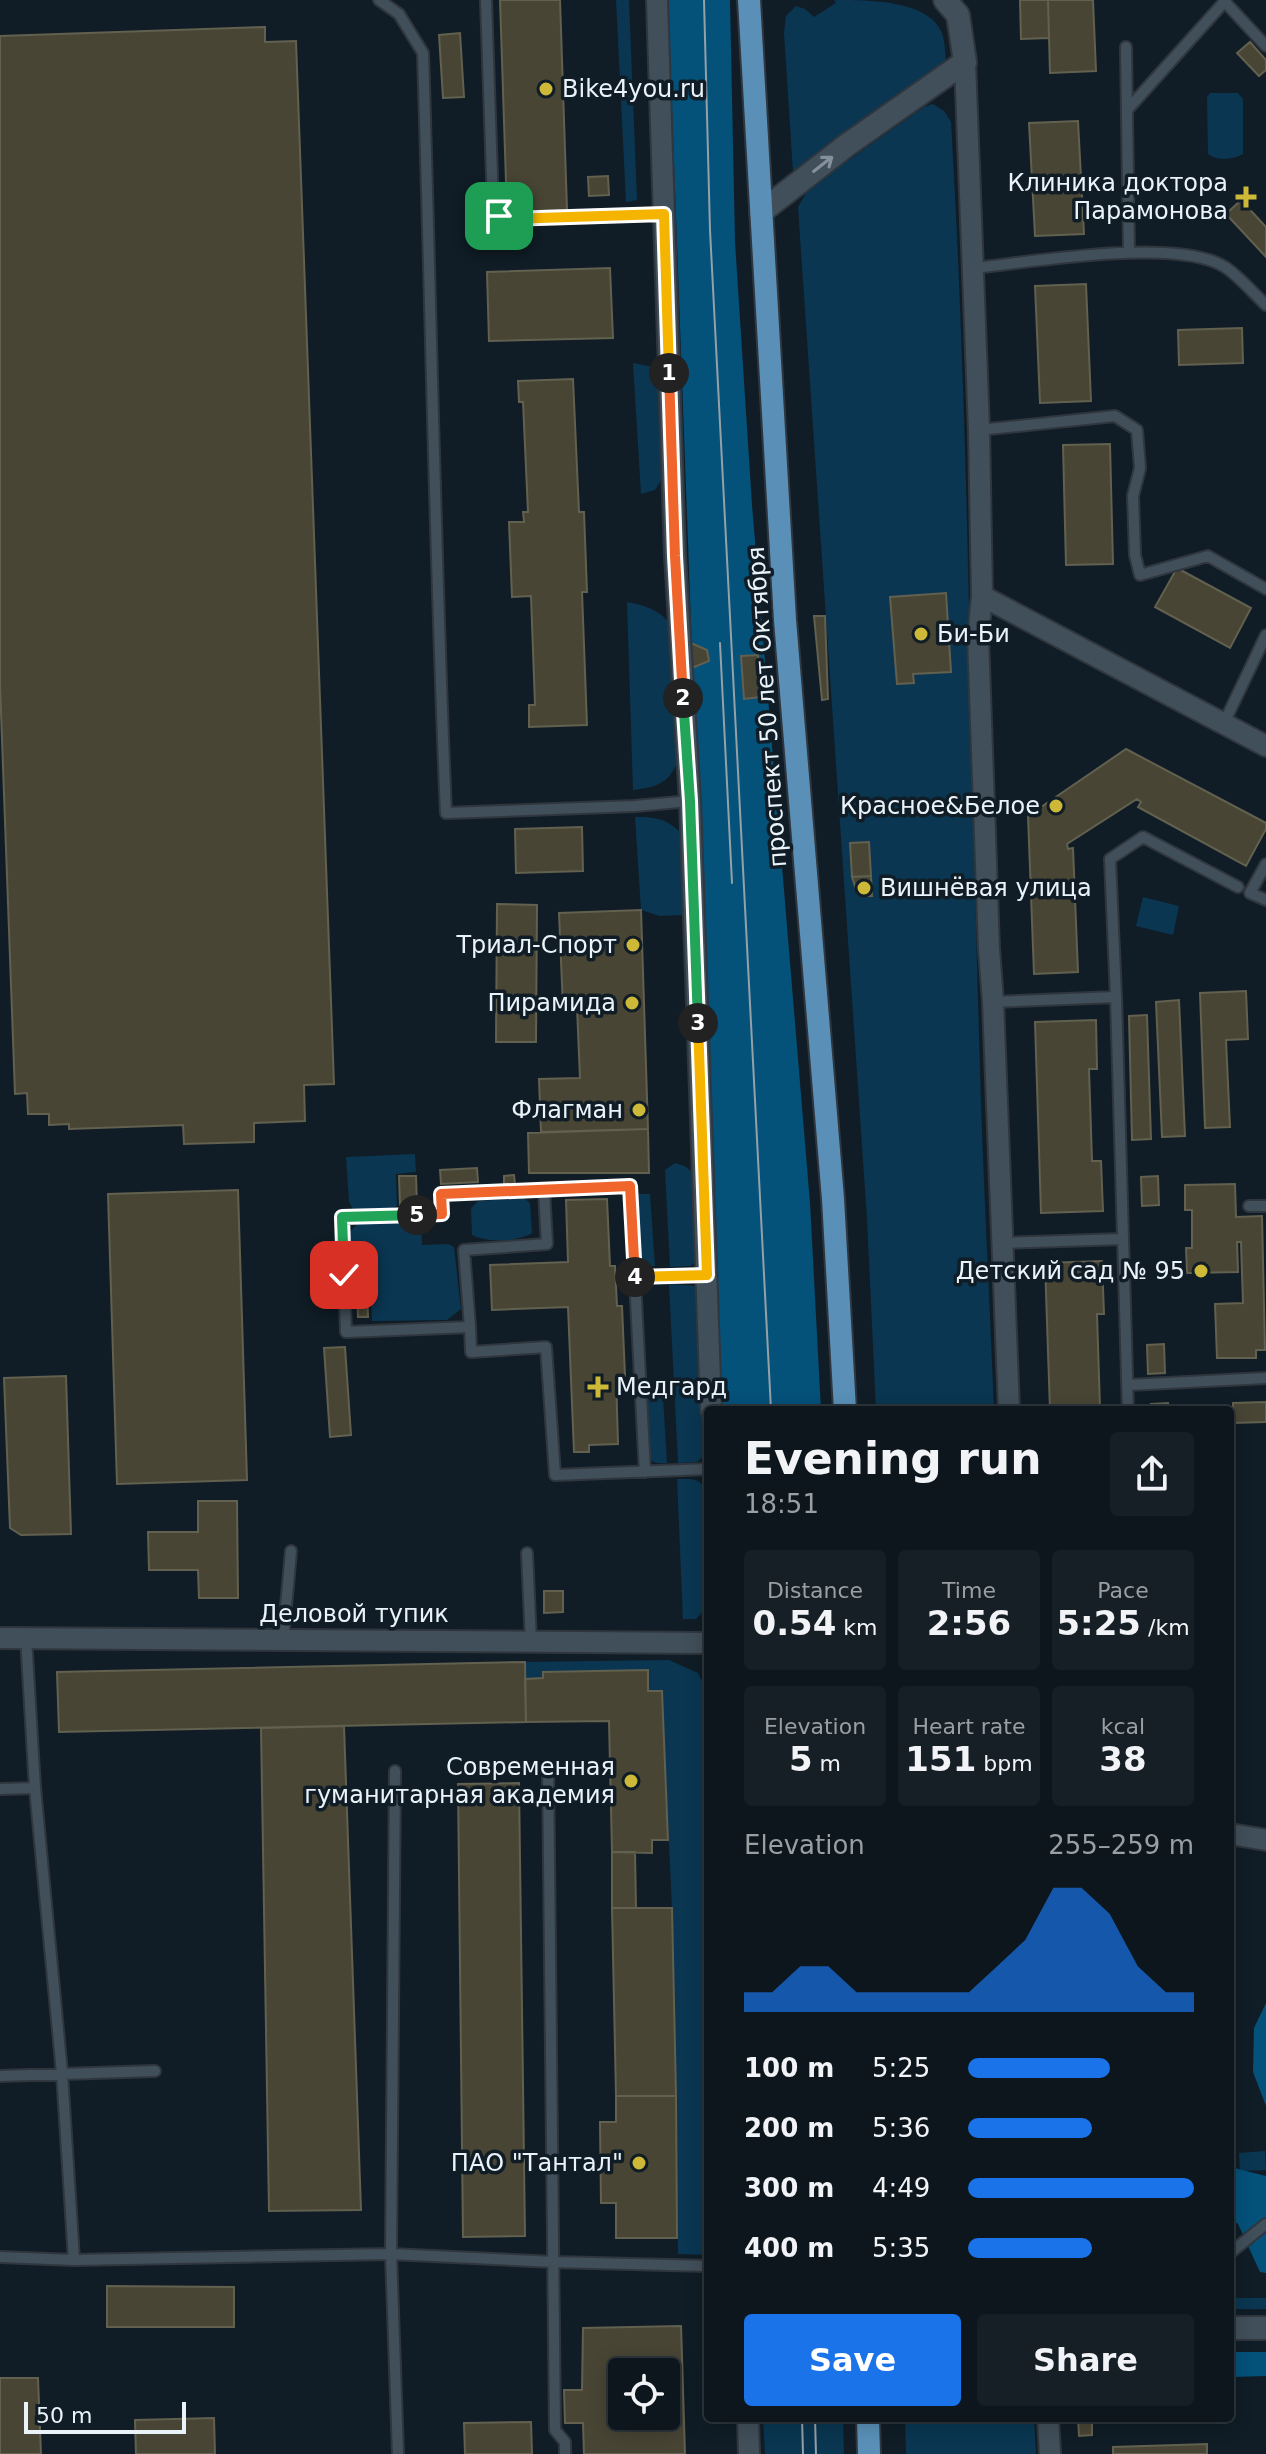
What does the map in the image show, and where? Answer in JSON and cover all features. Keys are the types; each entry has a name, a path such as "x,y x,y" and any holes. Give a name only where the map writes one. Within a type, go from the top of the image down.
{"main road":[{"name":"проспект 50 лет Октября","path":"749,0 785,620 833,1199 845,1406"},
{"path":"761,212 847,145 965,62 958,15 945,0"},
{"path":"1234,2328 1266,2328"},
{"path":"868,2422 869,2454"}],"street":[{"path":"657,0 675,556 690,801 711,1406"},
{"path":"965,62 979,430 982,596 978,637 1009,1406"},
{"path":"982,596 1266,746"},
{"name":"Деловой тупик","path":"0,1638 704,1643"},
{"path":"1234,1835 1266,1840"},
{"path":"748,2422 749,2454"},
{"path":"1048,2422 1050,2454"}],"lane":[{"path":"379,0 399,14 423,53 446,813 690,801"},
{"path":"486,0 493,206 496,213 507,219 664,214"},
{"path":"1128,109 1226,1 1266,46"},
{"path":"1126,47 1129,252"},
{"path":"974,268 1129,252 1199,257 1225,268 1266,305"},
{"path":"979,430 1115,416 1137,430 1140,468 1133,496 1135,555 1140,575 1208,556 1266,589"},
{"path":"1224,723 1266,635"},
{"path":"1128,1406 1110,859 1143,837 1238,887"},
{"path":"1266,864 1250,893 1266,900"},
{"path":"993,1002 1116,997"},
{"path":"470,1327 346,1332 342,1217 442,1214 441,1194 630,1186 645,1472"},
{"path":"544,1190 547,1244 464,1250 471,1352 546,1347 555,1475 704,1469"},
{"path":"1249,1206 1266,1206"},
{"path":"1002,1243 1123,1239"},
{"path":"635,1278 707,1275"},
{"path":"1128,1385 1266,1378"},
{"path":"283,1640 291,1551"},
{"path":"527,1553 531,1642"},
{"path":"26,1638 35,1788 62,2073 74,2260"},
{"path":"548,1765 555,2430 565,2442 565,2454"},
{"path":"395,1771 391,2254 398,2454"},
{"path":"0,1789 35,1788"},
{"path":"0,2076 155,2071"},
{"path":"1234,2250 1266,2224"},
{"path":"0,2257 74,2260 391,2254 704,2266"}],"shaded area":[{"path":"616,0 629,0 637,200 626,202"},
{"path":"668,0 730,0 735,242 752,505 810,1203 821,1406 720,1406"},
{"path":"834,0 895,4 923,13 941,31 946,62 793,172 784,33 786,16 796,6 814,17 836,3"},
{"path":"1210,93 1238,93 1243,99 1243,154 1239,156 1220,159 1208,154 1207,97"},
{"path":"933,104 944,111 951,122 965,464 980,1082 994,1406 876,1406 867,1219 798,207 809,188 924,107"},
{"path":"633,363 653,367 661,375 664,475 655,490 641,494"},
{"path":"627,602 652,610 672,626 677,763 670,776 660,783 633,790"},
{"path":"635,817 659,819 679,831 684,915 660,916 641,910"},
{"path":"1143,897 1179,906 1173,935 1136,926"},
{"path":"415,1154 416,1172 396,1174 397,1206 391,1209 353,1209 349,1202 346,1157"},
{"path":"675,1163 685,1166 694,1174 696,1261 691,1266 670,1267 665,1170"},
{"path":"637,1194 650,1194 655,1266 645,1266 640,1262"},
{"path":"524,1198 530,1203 532,1233 502,1240 472,1235 471,1208 478,1201"},
{"path":"421,1222 422,1245 448,1244 454,1247 461,1309 447,1320 372,1321 370,1286 350,1286 348,1234 358,1223"},
{"path":"669,1284 697,1286 699,1291 704,1456 697,1462 678,1463"},
{"path":"663,1397 667,1463 656,1463 650,1460 647,1403 649,1398"},
{"path":"677,1479 690,1479 704,1487 704,1610 696,1619 683,1619"},
{"path":"669,1660 698,1673 704,1686 704,2255 678,2254 672,1908 662,1691 648,1691 647,1670 544,1672 543,1678 525,1679 525,1662"},
{"path":"1266,2003 1266,2106 1253,2072 1254,2028"},
{"path":"1265,2151 1266,2170 1240,2171 1239,2153"},
{"path":"1234,2168 1266,2176 1266,2273 1260,2272 1234,2220"},
{"path":"1236,2298 1266,2298 1266,2309 1236,2309"},
{"path":"1234,2352 1266,2352 1266,2376 1234,2377"},
{"path":"763,2422 843,2422 844,2454 765,2454"},
{"path":"905,2422 1034,2422 1036,2454 906,2454"}],"building":[{"path":"500,0 560,0 567,210 507,212"},
{"path":"1020,0 1048,0 1049,38 1021,39"},
{"path":"1048,0 1093,0 1096,71 1050,73"},
{"path":"265,27 265,42 296,41 334,1084 304,1085 305,1121 254,1123 254,1142 184,1144 183,1125 69,1129 69,1124 49,1125 49,1114 28,1114 27,1093 15,1094 0,685 0,36"},
{"path":"460,33 464,97 443,98 439,35"},
{"path":"1250,42 1266,60 1266,70 1259,76 1237,53"},
{"path":"1078,121 1084,234 1035,236 1029,123"},
{"path":"608,176 609,195 589,196 588,177"},
{"path":"1241,200 1266,227 1266,257 1226,214"},
{"path":"610,268 613,338 489,341 487,272"},
{"path":"1086,284 1091,401 1040,403 1035,286"},
{"path":"1242,328 1243,363 1179,365 1178,330"},
{"path":"573,379 579,512 584,512 587,592 582,592 587,725 529,727 529,705 535,705 531,596 512,597 509,522 524,522 523,512 528,512 523,402 519,402 518,381"},
{"path":"1110,444 1113,564 1066,565 1063,445"},
{"path":"1177,568 1251,608 1230,648 1155,607"},
{"name":"Би-Би","path":"946,593 951,672 913,674 914,683 897,684 890,597"},
{"path":"814,616 825,616 828,699 822,700"},
{"path":"684,640 707,650 709,661 687,670"},
{"path":"758,655 760,697 744,699 741,656"},
{"path":"1126,749 1266,823 1266,829 1246,866 1138,807 1141,802 1137,799 1067,844 1068,849 1073,848 1078,972 1034,974 1028,816"},
{"path":"582,827 583,871 516,873 515,829"},
{"path":"869,842 871,876 852,877 850,843"},
{"name":"Вишнёвая улица","path":"871,876 872,896 857,892 852,877"},
{"path":"497,904 537,905 536,1042 496,1042"},
{"path":"641,910 648,1129 541,1132 539,1079 580,1078 577,1007 563,1008 559,913"},
{"path":"1246,991 1248,1039 1226,1040 1230,1127 1205,1128 1200,993"},
{"path":"1179,1000 1185,1136 1162,1137 1156,1002"},
{"path":"1147,1015 1151,1139 1132,1140 1129,1016"},
{"path":"1096,1020 1097,1069 1089,1069 1092,1161 1101,1161 1103,1211 1041,1213 1035,1022"},
{"path":"648,1129 649,1173 529,1173 528,1133"},
{"path":"477,1168 478,1182 441,1184 440,1170"},
{"path":"514,1175 515,1184 504,1185 504,1176"},
{"path":"399,1176 416,1176 417,1205 400,1205"},
{"path":"1158,1176 1159,1205 1142,1206 1141,1177"},
{"path":"1235,1184 1236,1217 1262,1216 1265,1350 1256,1350 1256,1358 1217,1358 1215,1304 1243,1303 1241,1242 1237,1242 1238,1272 1187,1273 1186,1248 1192,1248 1192,1210 1185,1210 1185,1185"},
{"path":"238,1190 247,1480 117,1484 108,1194"},
{"path":"607,1199 610,1266 615,1266 617,1306 622,1306 625,1376 616,1376 618,1444 589,1445 589,1452 574,1452 568,1307 492,1310 490,1265 568,1262 566,1200"},
{"path":"1102,1261 1104,1314 1097,1314 1100,1406 1050,1406 1045,1263"},
{"path":"357,1290 367,1290 368,1317 358,1317"},
{"path":"1164,1344 1165,1373 1148,1374 1147,1345"},
{"path":"345,1347 351,1435 330,1437 324,1348"},
{"path":"66,1376 71,1534 21,1535 10,1528 4,1378"},
{"path":"1266,1402 1266,1422 1234,1423 1233,1403"},
{"path":"1168,1403 1168,1406 1151,1406"},
{"path":"198,1501 237,1501 238,1598 199,1598 198,1570 149,1570 148,1532 198,1532"},
{"path":"544,1591 563,1591 563,1612 544,1613"},
{"path":"525,1662 526,1722 59,1732 57,1672"},
{"name":"Современная гуманитарная академия","path":"648,1670 648,1691 662,1691 668,1840 652,1840 652,1853 612,1852 609,1721 526,1722 525,1679 543,1678 543,1672"},
{"path":"344,1726 361,2210 269,2211 261,1728"},
{"path":"519,1783 525,2236 463,2237 458,1784"},
{"path":"612,1852 635,1852 636,1908 612,1908"},
{"path":"612,1908 672,1908 676,2096 616,2096"},
{"name":"ПАО \"Тантал\"","path":"616,2096 676,2096 677,2238 616,2238 616,2203 601,2203 600,2122 616,2122"},
{"path":"107,2286 234,2287 234,2327 107,2327"},
{"path":"681,2326 685,2454 584,2454 583,2423 565,2423 564,2390 582,2390 583,2328"},
{"path":"0,2378 38,2378 41,2454 0,2454"},
{"path":"214,2418 215,2454 136,2454 135,2420"},
{"path":"531,2422 532,2454 465,2454 464,2423"},
{"path":"1078,2422 1092,2422 1092,2435 1079,2436"},
{"path":"1207,2444 1207,2454 1113,2454 1113,2447"}],"tram line":[{"path":"704,0 710,230 771,1406"},
{"path":"720,643 732,883"},
{"path":"802,2422 803,2454"},
{"path":"815,2422 816,2454"}],"place":[{"name":"Bike4you.ru","path":"546,89"},
{"name":"Клиника доктора Парамонова","path":"1246,197"},
{"name":"Би-Би","path":"921,634"},
{"name":"Красное&Белое","path":"1056,806"},
{"name":"Вишнёвая улица","path":"864,888"},
{"name":"Триал-Спорт","path":"633,945"},
{"name":"Пирамида","path":"632,1003"},
{"name":"Флагман","path":"639,1110"},
{"name":"Детский сад № 95","path":"1201,1271"},
{"name":"Медгард","path":"598,1387"},
{"name":"Современная гуманитарная академия","path":"631,1781"},
{"name":"ПАО \"Тантал\"","path":"639,2163"}],"route":[{"path":"344,1275 342,1217 442,1214 441,1194 630,1186 635,1278 707,1275 690,801 675,556 664,214 507,219 499,216"}]}
